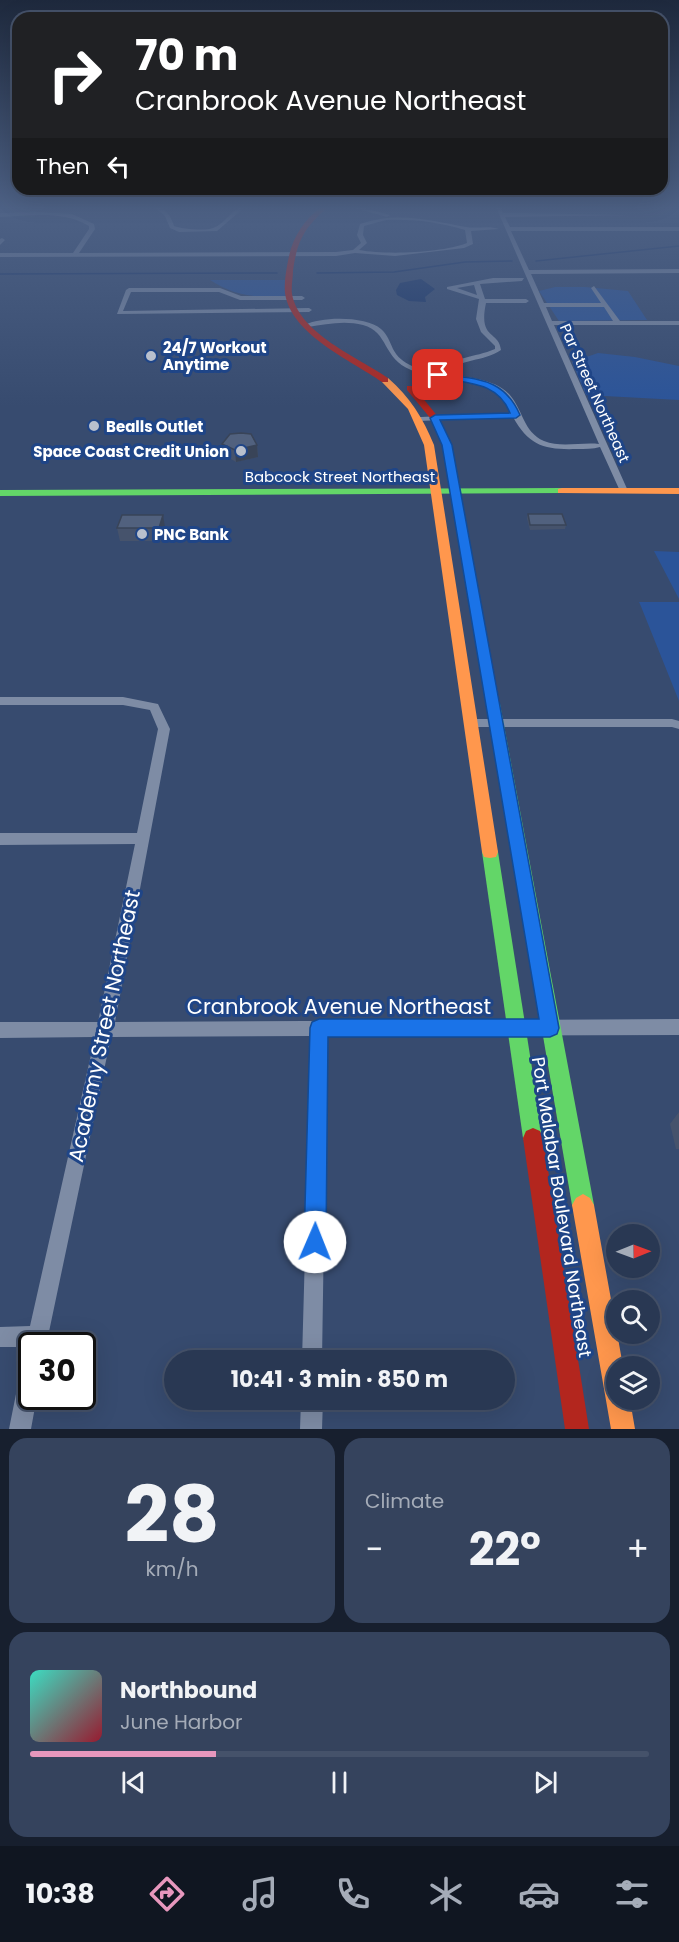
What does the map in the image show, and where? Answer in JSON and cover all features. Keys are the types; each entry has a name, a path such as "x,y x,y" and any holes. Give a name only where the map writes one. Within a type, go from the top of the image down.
{"street":[{"path":"298,274 299,304"},
{"name":"Par Street Northeast","path":"527,274 622,486"},
{"path":"522,279 476,282 449,288 482,299 526,301"},
{"path":"438,375 448,364 456,360 498,350 498,346 484,332 479,319 482,299 476,282"},
{"path":"594,288 618,323"},
{"path":"129,290 220,290 240,298 299,304 119,313 129,290"},
{"name":"Port Malabar Boulevard Northeast","path":"299,304 314,324 388,370 412,390 447,445 609,1356"},
{"path":"541,305 606,305"},
{"path":"314,324 344,321 372,325 384,333 390,352 397,360 413,369 484,384 500,390 510,401 530,438 540,444 597,446"},
{"path":"549,323 679,323"},
{"path":"428,418 516,415"},
{"name":"Port Malabar Boulevard Northeast","path":"428,418 426,433 577,1429"},
{"name":"Babcock Street Northeast","path":"0,482 455,487 622,486 679,481"},
{"name":"Babcock Street Northeast","path":"622,486 679,491"},
{"name":"Babcock Street Northeast","path":"0,493 436,487"},
{"name":"Academy Street Northeast","path":"0,701 123,701 154,707 164,729 105,1029 39,1332"},
{"path":"470,723 672,723 679,725"},
{"path":"0,839 142,838"},
{"name":"Cranbrook Avenue Northeast","path":"0,1030 679,1027"},
{"path":"312,1350 319,1028"},
{"path":"0,1337 18,1339"},
{"path":"20,1429 24,1410"},
{"path":"311,1429 312,1410"},
{"path":"620,1410 623,1429"}],"shaded area":[{"path":"421,279 435,289 425,297 426,302 409,301 397,295 396,290 400,283"},
{"path":"210,280 286,280 286,297 237,293"},
{"path":"555,287 628,291 647,320 559,321 539,291"},
{"path":"598,353 635,357 679,366 679,400 586,395 572,362"},
{"path":"654,551 679,552 679,599"},
{"path":"639,602 679,602 679,701 640,604"}],"building":[{"path":"230,434 251,434 257,445 235,450 222,444"},
{"path":"528,514 562,514 566,525 530,525"},
{"path":"122,515 163,515 159,528 117,528"}],"waterway":[{"path":"0,274 87,274"}],"traffic: fast":[{"path":"0,493 562,491"},
{"path":"493,704 583,1205"},
{"path":"490,852 533,1138"}],"traffic: slow":[{"path":"385,380 412,409 429,445 490,852"},
{"path":"562,491 679,491"},
{"path":"583,1205 610,1356"},
{"path":"620,1410 623,1429"}],"traffic: jam":[{"path":"290,274 289,296 294,310 303,323 329,344 385,380"},
{"path":"410,388 435,418 447,445 493,704"},
{"path":"533,1138 577,1429"}],"place":[{"name":"24/7 Workout Anytime","path":"151,356"},
{"name":"Bealls Outlet","path":"94,426"},
{"name":"Space Coast Credit Union","path":"241,451"},
{"name":"PNC Bank","path":"142,534"}],"route":[{"path":"315,1242 319,1028 550,1028 447,445 435,418 516,415 510,401 500,390 484,384 438,375"}]}
